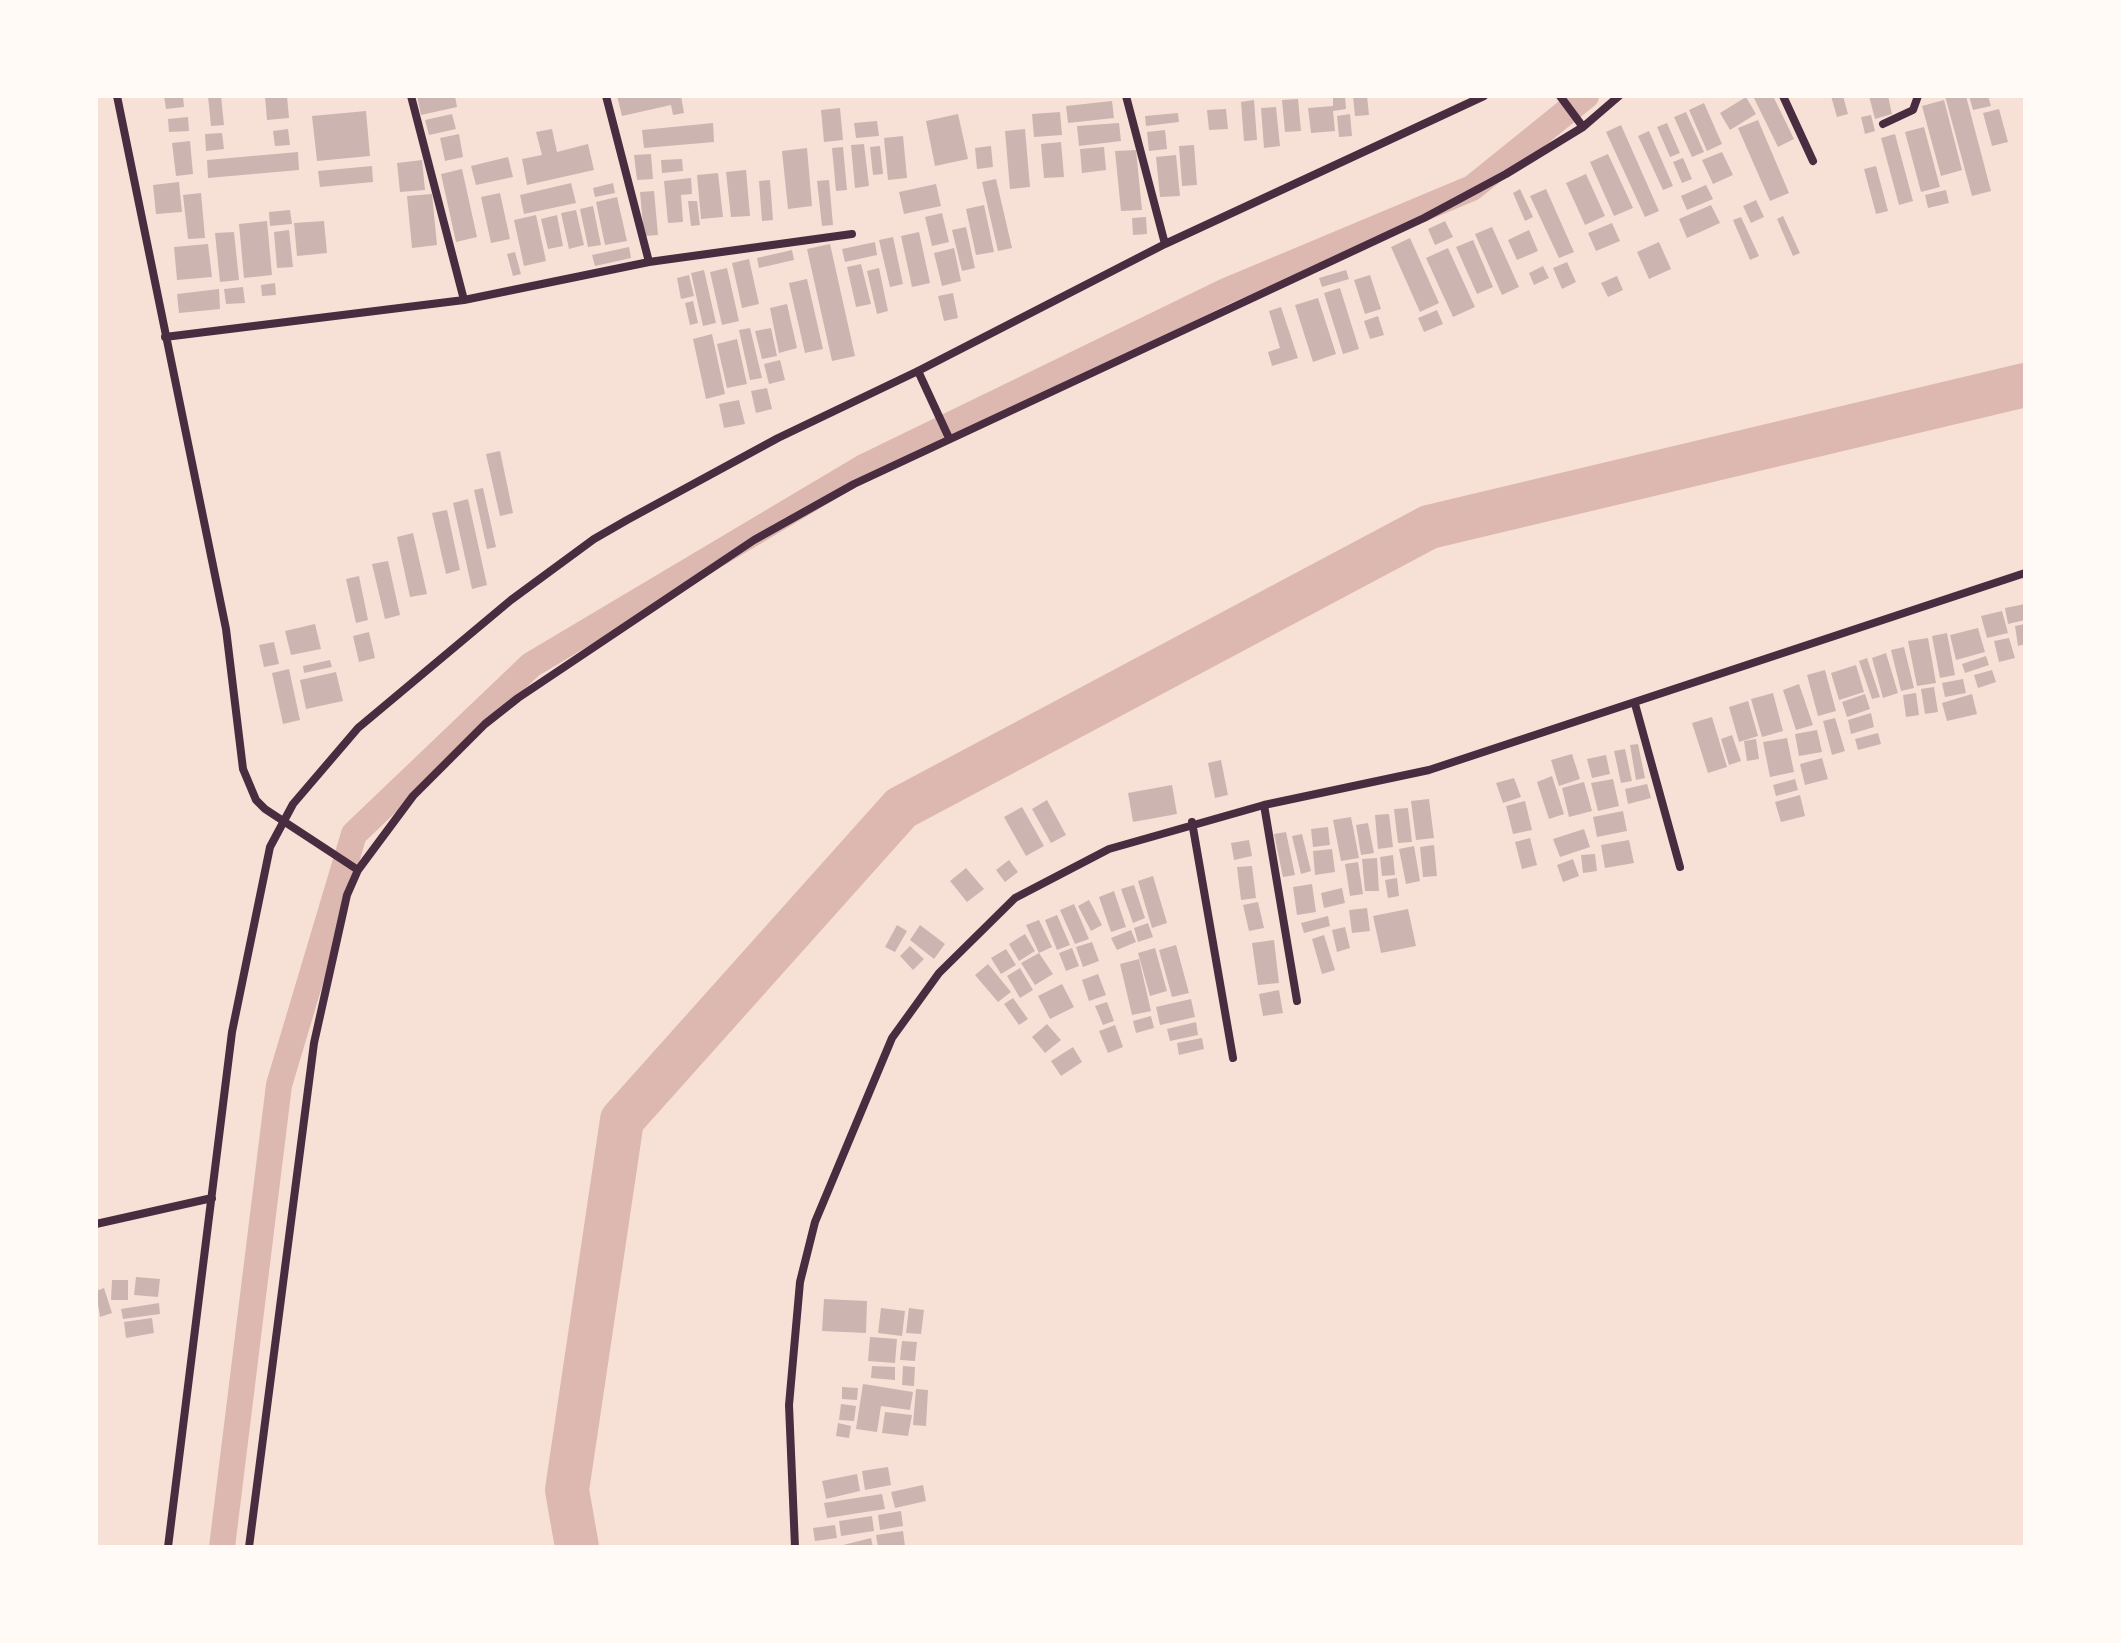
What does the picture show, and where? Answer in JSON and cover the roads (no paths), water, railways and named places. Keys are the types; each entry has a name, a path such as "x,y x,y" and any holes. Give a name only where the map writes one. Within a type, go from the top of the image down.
{"street":[{"path":"117,96 226,629 243,769 256,800 265,809 355,867"},
{"path":"411,96 464,300"},
{"path":"606,96 649,262"},
{"path":"1126,96 1165,244"},
{"path":"168,1547 232,1032 270,847 283,818 378,710 511,600 594,539 778,438 920,376 1165,244 1484,96"},
{"path":"1560,96 1580,124"},
{"path":"249,1547 314,1043 355,867 413,796 485,724 518,698 754,540 947,435 1424,218 1506,174 1619,96"},
{"path":"1783,96 1813,161"},
{"path":"1883,124 1913,110 1918,96"},
{"path":"165,337 464,300 649,262 852,234"},
{"path":"920,376 947,435"},
{"path":"795,1547 788,1440 800,1282 815,1222 892,1038 939,973 1015,898 1109,849 1192,822 1429,770 2025,573"},
{"path":"1635,704 1680,867"},
{"path":"1264,805 1297,1001"},
{"path":"1192,822 1233,1058"},
{"path":"96,1224 212,1198"}],"waterway":[{"path":"222,1547 279,1085 354,834 531,665 864,467 1226,291 1472,188 1586,96"},
{"path":"577,1547 567,1490 622,1120 901,808 1429,527 2025,385"}]}
